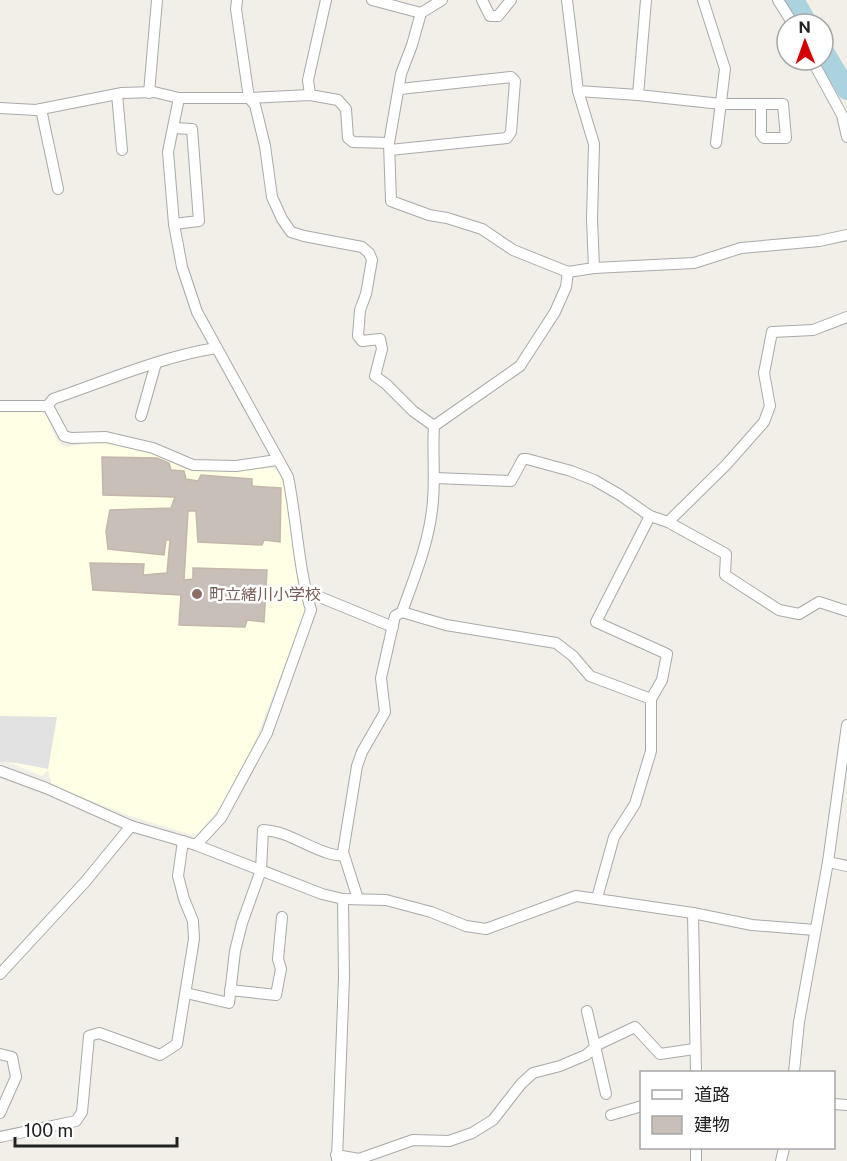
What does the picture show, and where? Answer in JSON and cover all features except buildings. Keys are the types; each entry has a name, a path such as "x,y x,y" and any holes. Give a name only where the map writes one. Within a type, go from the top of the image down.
{"street":[{"path":"148,93 157,0"},
{"path":"237,0 249,98 255,105 265,146 272,197 282,219 291,232 362,247 369,253 372,260 366,294 360,310 358,336 362,341 380,339 382,349 375,376 413,411 434,426"},
{"path":"310,95 308,80 326,0"},
{"path":"372,0 421,12 442,0"},
{"path":"482,0 490,16 498,16 511,0"},
{"path":"567,0 578,92 594,144 592,219 594,268"},
{"path":"638,94 646,0"},
{"path":"703,0 725,69 716,142"},
{"path":"421,12 401,74 390,146 391,201 429,215 482,229 513,250 568,272 594,268 694,263 741,248 819,241 847,235"},
{"path":"819,72 842,115 847,137"},
{"path":"0,108 41,109 117,94 148,93 179,98 310,95 338,100 346,109 348,138 353,142 390,146 507,138 511,132 515,81 511,77 400,89"},
{"path":"578,92 638,94 721,104 761,104"},
{"path":"117,94 122,150"},
{"path":"179,98 168,152 174,224 182,267 196,312 288,477 305,591 311,610 267,734 221,818 195,845"},
{"path":"41,109 58,189"},
{"path":"173,128 192,129 199,220 174,224"},
{"path":"434,426 520,366 555,312 566,287 568,272"},
{"path":"668,522 726,465 764,422 770,406 764,373 772,332 813,330 847,318"},
{"path":"49,404 52,399 156,363 192,352 216,348"},
{"path":"141,416 156,363"},
{"path":"0,406 48,406 64,436 71,438 106,437 153,448 193,465 236,466 277,460"},
{"path":"358,899 344,856 357,766 362,752 385,712 381,678 395,616 402,612 428,540 435,478 432,450 434,426"},
{"path":"435,478 511,481 523,459 571,471 594,480 621,495 650,516 668,522 726,554 725,575 779,610 800,614 819,602 847,610"},
{"path":"597,898 614,837 635,804 651,751 651,699 662,680 667,654 596,622 650,516"},
{"path":"305,591 393,627"},
{"path":"402,612 446,625 556,643 573,656 590,676 651,699"},
{"path":"794,1071 800,1022 828,862 847,725"},
{"path":"0,771 46,788 131,826 195,845 322,894 343,899 386,900 431,912 466,926 486,929 576,896 693,913 752,925 815,930"},
{"path":"0,974 85,882 131,826"},
{"path":"186,993 229,1003 237,942 261,870 263,830 271,830 299,840 326,853 344,856"},
{"path":"0,1137 76,1121 81,1112 89,1035 99,1033 160,1055 177,1044 194,939 194,921 184,899 178,876 183,841"},
{"path":"828,862 847,866"},
{"path":"343,899 344,978 335,1159 359,1159 414,1140 449,1142 472,1133 493,1120 520,1084 534,1073 560,1066 586,1055 595,1047 635,1027 660,1054 694,1049"},
{"path":"693,913 696,1071"},
{"path":"230,990 276,995 281,969 278,960 282,916"},
{"path":"587,1011 606,1094"},
{"path":"0,1054 12,1057 16,1077 0,1113"},
{"path":"611,1115 640,1107"}],"shaded area":[{"path":"0,412 42,412 47,416 57,441 66,447 105,440 152,452 186,469 210,471 274,468 282,475 300,577 300,594 306,610 256,739 235,784 217,811 195,836 130,816 52,785 48,770 42,776 13,764 0,762"},
{"path":"0,716 57,717 48,769 0,762"}],"waterway":[{"path":"794,0 801,12"},
{"path":"835,70 847,90"}],"place":[{"name":"町立緒川小学校","path":"197,594"}]}
